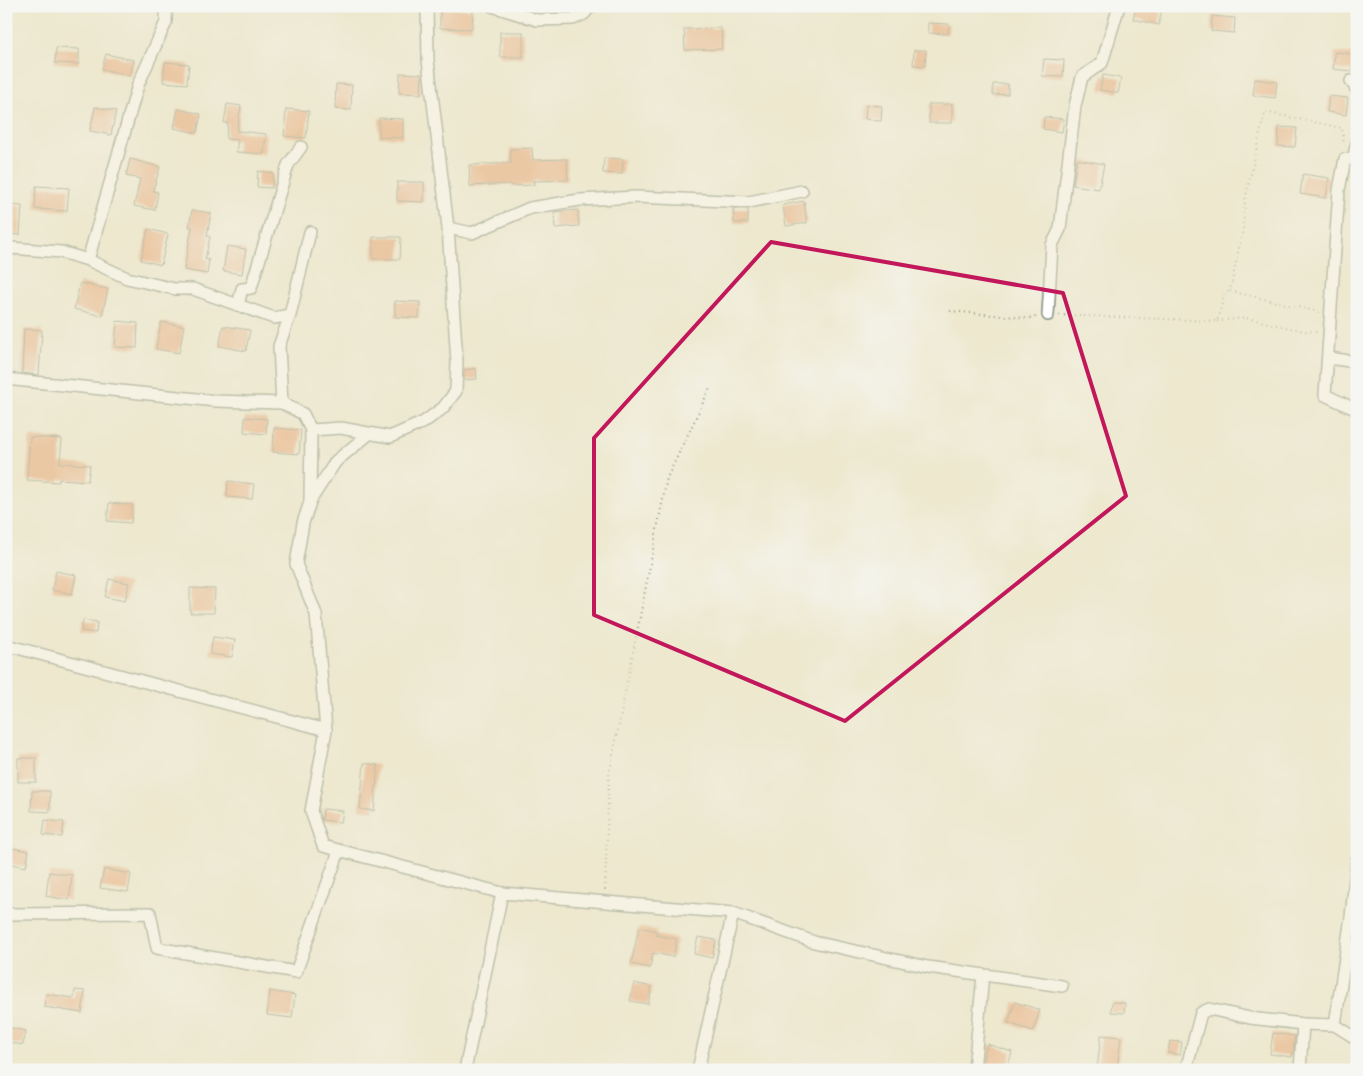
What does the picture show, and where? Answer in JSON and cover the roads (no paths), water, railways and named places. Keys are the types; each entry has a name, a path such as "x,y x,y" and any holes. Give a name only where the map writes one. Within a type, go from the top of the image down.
{"street":[{"path":"88,260 138,85 166,22 166,6"},
{"path":"310,430 341,428 390,437 424,422 443,408 456,390 457,362 448,228 428,60 427,6"},
{"path":"492,6 537,20 573,19 584,14 591,6"},
{"path":"1048,315 1052,245 1060,229 1075,106 1082,77 1102,63 1119,6"},
{"path":"1357,143 1339,190 1325,395 1357,410"},
{"path":"238,305 242,289 252,288 288,165 301,147"},
{"path":"448,228 472,233 530,208 580,200 636,197 749,202 802,191"},
{"path":"282,402 280,346 290,315 310,232"},
{"path":"6,253 11,248 61,252 88,260 127,278 175,289 193,289 274,318 290,315"},
{"path":"1328,358 1357,362"},
{"path":"6,378 216,401 282,402 303,414 310,430 310,502"},
{"path":"368,434 336,461 310,502 303,523 296,564 316,614 326,730 311,811 323,846 502,893 733,912 814,942 928,967 1062,986"},
{"path":"6,644 326,730"},
{"path":"6,914 150,913 157,948 296,972 339,851"},
{"path":"1335,1024 1351,917 1357,859"},
{"path":"465,1070 502,893"},
{"path":"698,1070 733,912"},
{"path":"974,1070 983,975"},
{"path":"1186,1070 1201,1013 1209,1009 1250,1018 1303,1024 1335,1024 1357,1040"},
{"path":"1300,1070 1303,1024"}]}
